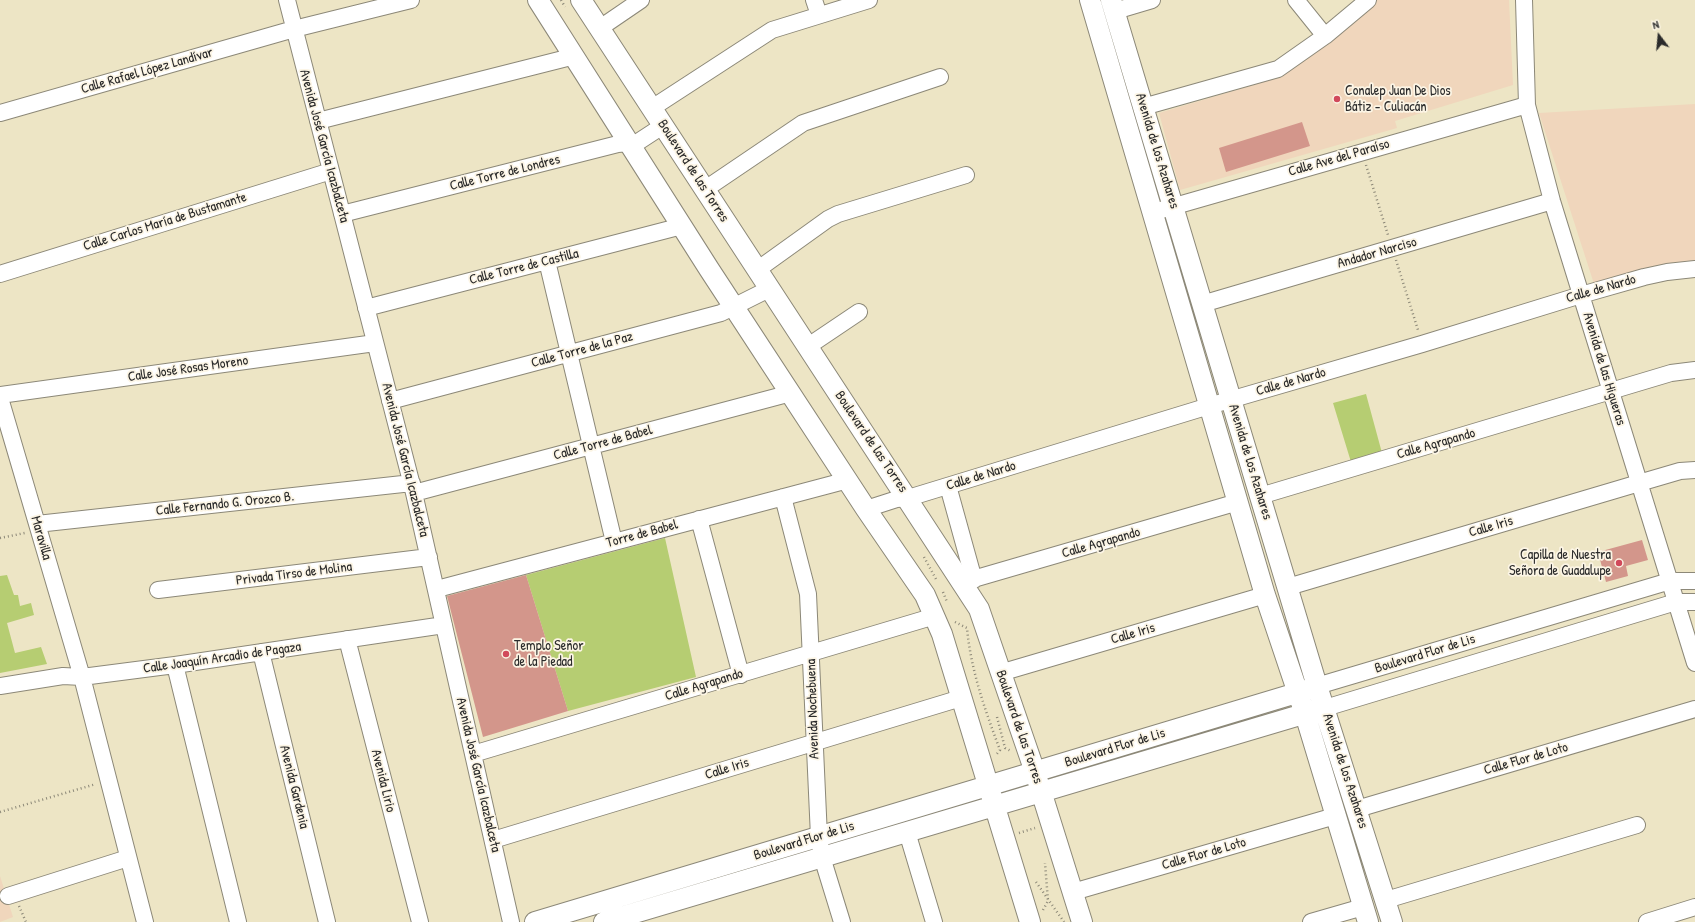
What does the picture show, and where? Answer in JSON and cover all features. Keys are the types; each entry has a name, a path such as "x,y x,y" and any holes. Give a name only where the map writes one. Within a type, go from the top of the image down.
{"street":[{"name":"Avenida José García Icazbalceta","path":"287,0 413,488 511,922"},
{"name":"Calle Rafael López Landívar","path":"0,113 391,2 411,0"},
{"path":"538,0 791,394 866,509 925,595 942,634 995,806 1036,918"},
{"name":"Boulevard de las Torres","path":"581,0 664,125 704,190 769,289 908,498 969,581 987,628 1000,673 1035,772 1082,922"},
{"path":"600,28 641,0"},
{"path":"652,108 772,30 816,7 869,0"},
{"name":"Avenida de los Azahares","path":"1090,0 1265,596 1305,714 1365,914"},
{"path":"1113,6 1152,0"},
{"path":"1296,0 1325,36"},
{"path":"1143,107 1278,69 1325,36 1368,0"},
{"name":"Avenida de las Higueras","path":"1524,0 1527,105 1552,201 1695,663"},
{"name":"Avenida de los Azahares","path":"1113,6 1317,686 1392,922"},
{"path":"318,121 574,56"},
{"path":"704,190 802,123 940,77"},
{"name":"Calle Ave del Paraíso","path":"1152,212 1527,105"},
{"name":"Calle Torre de Londres","path":"342,214 618,144 638,142 664,125"},
{"name":"Calle Carlos María de Bustamante","path":"0,274 331,171"},
{"path":"757,270 828,219 838,214 966,175"},
{"name":"Andador Narciso","path":"1202,304 1552,201"},
{"name":"Calle Torre de Castilla","path":"366,308 682,226"},
{"path":"547,261 614,542"},
{"name":"Calle de Nardo","path":"866,509 908,498 1581,295 1644,277 1667,272 1695,269"},
{"name":"Calle Torre de la Paz","path":"390,401 722,313 769,289"},
{"path":"808,347 859,312"},
{"name":"Calle José Rosas Moreno","path":"0,397 375,343"},
{"name":"Calle Agrapando","path":"1260,496 1672,373 1695,370"},
{"name":"Calle Torre de Babel","path":"413,488 591,446 791,394"},
{"name":"Maravilla","path":"0,397 82,677 145,922"},
{"name":"Calle Iris","path":"1288,587 1680,471 1695,470"},
{"name":"Torre de Babel","path":"436,589 848,480"},
{"path":"948,486 969,581"},
{"name":"Calle Fernando G. Orozco B.","path":"38,527 413,488"},
{"name":"Avenida Nochebuena","path":"783,497 806,583 819,837 822,857 842,922"},
{"name":"Calle Agrapando","path":"969,581 1238,502"},
{"path":"699,519 741,674"},
{"name":"Privada Tirso de Molina","path":"158,590 429,558"},
{"name":"Boulevard Flor de Lis","path":"535,922 1317,686 1670,582 1695,580"},
{"name":"Calle Iris","path":"1000,673 1265,596"},
{"name":"Boulevard Flor de Lis","path":"604,922 1305,714 1676,602 1695,602"},
{"name":"Calle Agrapando","path":"473,754 935,616"},
{"name":"Calle Joaquín Arcadio de Pagaza","path":"0,686 63,676 82,677 175,665 444,625"},
{"name":"Avenida Lirio","path":"347,639 420,922"},
{"name":"Avenida Gardenia","path":"261,652 327,922"},
{"path":"175,665 238,922"},
{"name":"Calle Iris","path":"493,840 961,698"},
{"name":"Calle Flor de Loto","path":"1357,809 1695,709"},
{"name":"Calle Flor de Loto","path":"1073,892 1335,816"},
{"path":"1386,900 1637,825"},
{"path":"907,832 934,922"},
{"path":"8,896 128,858"},
{"path":"1311,922 1365,914"},
{"path":"1647,922 1687,914"}],"path":[{"path":"0,538 38,527"},
{"path":"0,812 108,780"},
{"path":"1037,823 1035,828 1038,835"},
{"path":"1019,833 1035,828"},
{"path":"1017,829 1021,841"},
{"path":"1036,918 1048,901 1048,878 1044,857"},
{"path":"1035,881 1064,922"}],"shaded area":[{"name":"Conalep Juan De Dios Bátiz - Culiacán","path":"1376,0 1509,0 1513,85 1395,121 1397,128 1180,190 1159,113 1280,77"},
{"path":"1695,104 1695,268 1595,287 1539,113"},
{"path":"0,876 13,917 0,922"}],"green space":[{"path":"1366,394 1382,453 1351,462 1333,403"},
{"path":"665,538 696,677 568,711 526,575"},
{"path":"7,575 14,595 18,595 20,606 31,603 34,615 7,623 15,653 41,647 47,664 0,673 0,576"}],"building":[{"path":"1302,122 1310,146 1226,172 1219,148"},
{"name":"Capilla de Nuestra Señora de Guadalupe","path":"1642,540 1648,560 1626,566 1628,576 1606,582 1598,552"},
{"name":"Templo Señor de la Piedad","path":"526,575 568,711 483,737 447,596"}],"place":[{"name":"Conalep Juan De Dios Bátiz - Culiacán","path":"1337,99"},
{"name":"Capilla de Nuestra Señora de Guadalupe","path":"1619,563"},
{"name":"Templo Señor de la Piedad","path":"506,654"}]}
